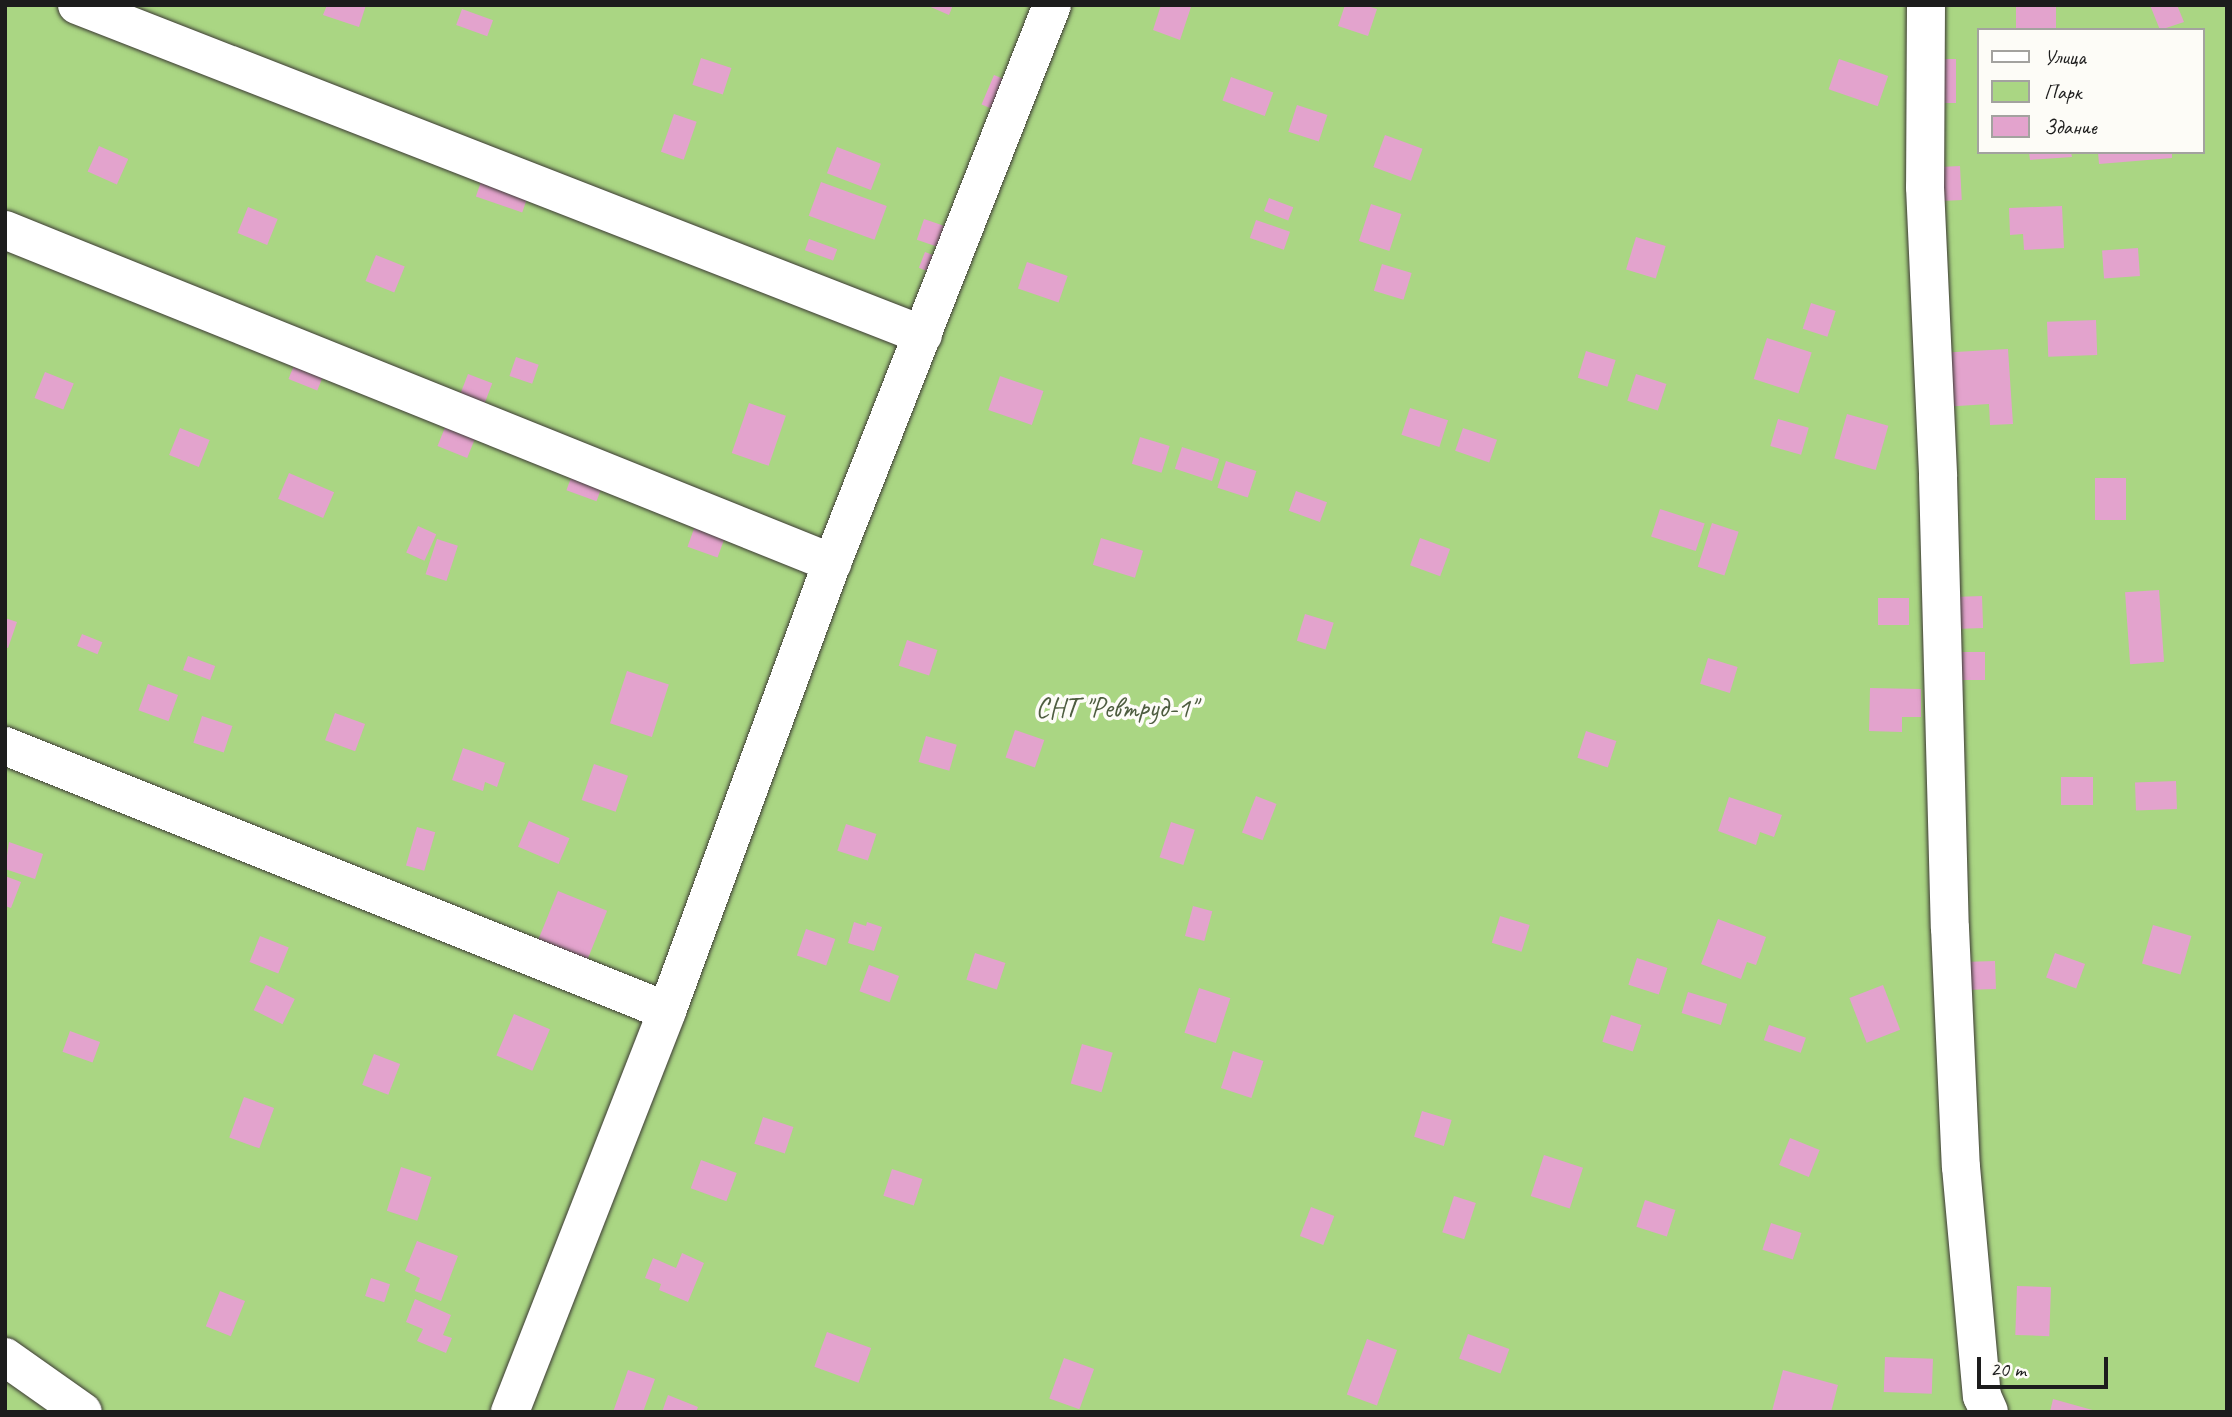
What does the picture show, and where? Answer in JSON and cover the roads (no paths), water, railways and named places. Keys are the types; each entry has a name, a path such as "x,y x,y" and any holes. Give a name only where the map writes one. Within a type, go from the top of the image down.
{"street":[{"path":"77,5 923,335"},
{"path":"510,1412 667,1011 832,563 1052,5"},
{"path":"1926,5 1926,187 1938,477 1950,928 1961,1167 1982,1396 1989,1412"},
{"path":"5,230 832,563"},
{"path":"5,746 667,1011"},
{"path":"5,1357 83,1412"}],"park label":[{"name":"СНТ \"Ревтруд-1\"","path":"1116,708"}]}
